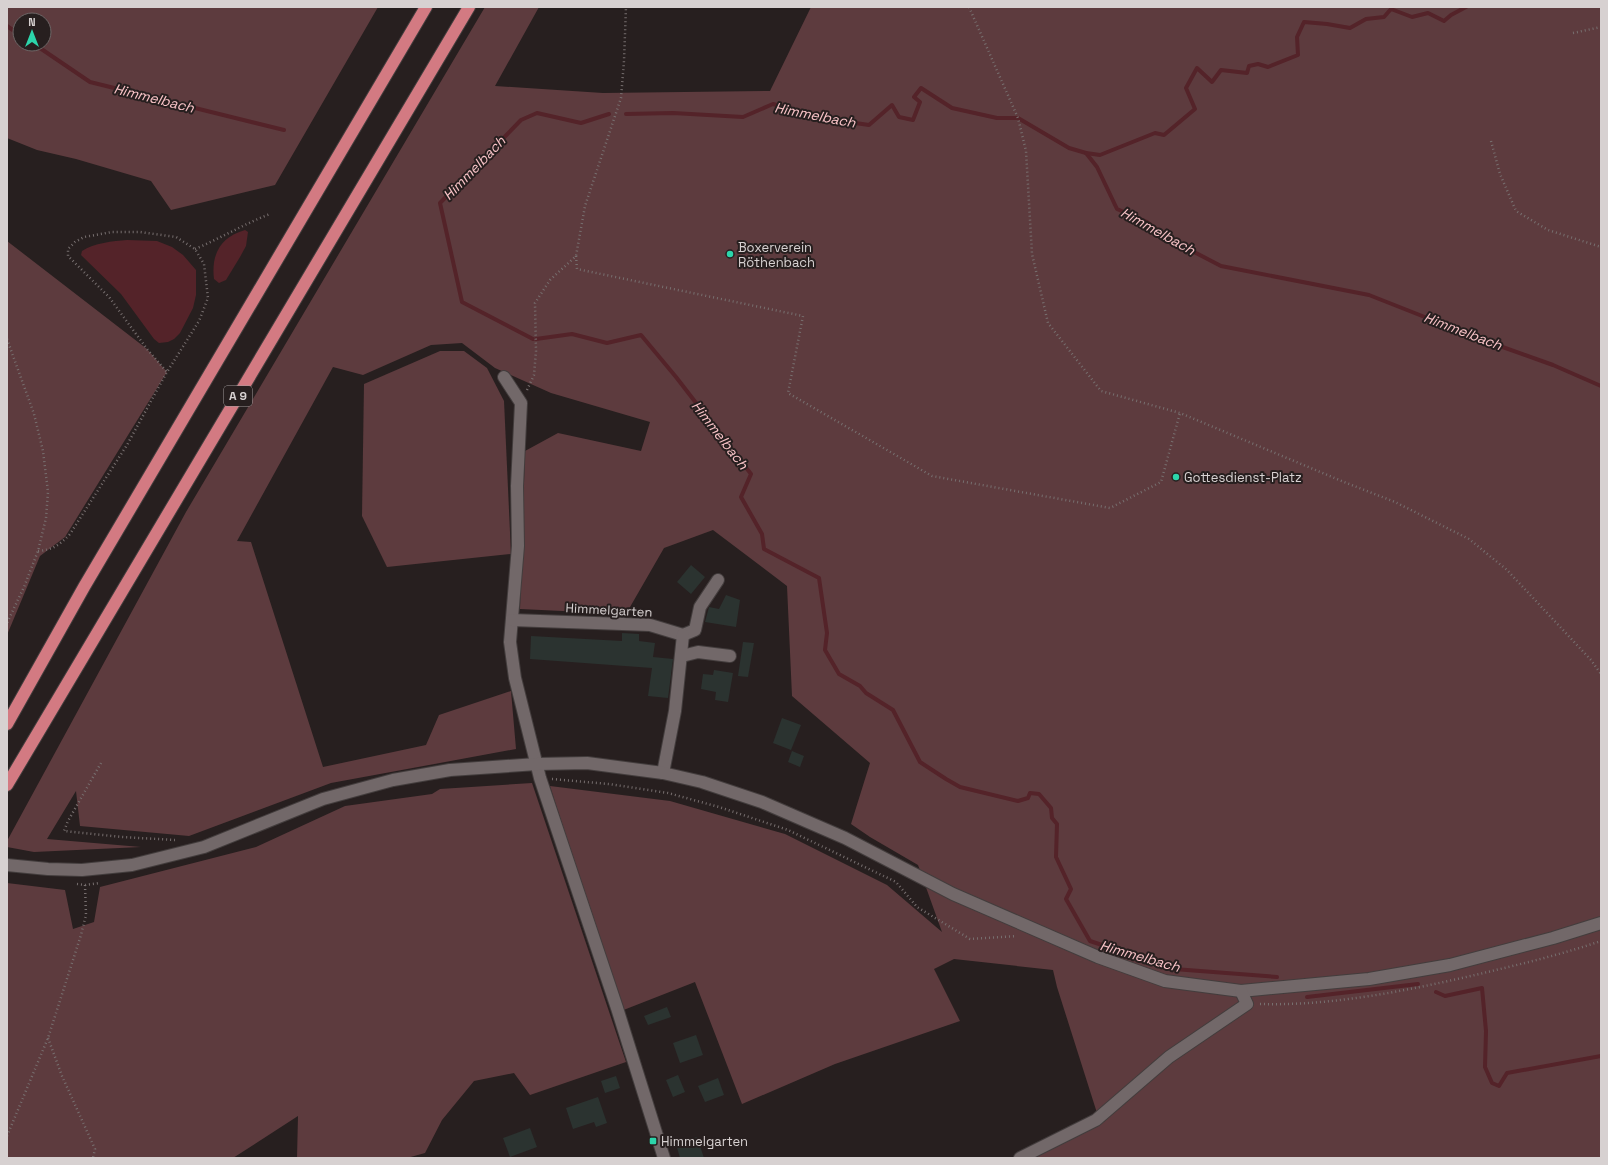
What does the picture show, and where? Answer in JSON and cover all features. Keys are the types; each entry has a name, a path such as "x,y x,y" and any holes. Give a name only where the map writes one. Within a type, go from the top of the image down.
{"highway":[{"name":"A 9","path":"7,724 84,587 426,7"},
{"name":"A 9","path":"7,785 469,7"}],"street":[{"path":"504,377 521,403 517,486 518,546 510,642 515,678 540,778 617,1008 664,1158"},
{"path":"663,773 675,711 682,656 683,635 695,630 700,607 718,580"},
{"name":"Himmelgarten","path":"512,620 650,625 683,635"},
{"path":"682,656 698,652 730,656"},
{"path":"12,866 82,870 132,865 204,847 322,799 393,780 450,770 537,764 587,763 663,773 702,782 734,792 800,817 845,838 952,894 1098,957 1165,981 1241,991 1369,979 1450,965 1546,940 1601,923"},
{"path":"1020,1158 1096,1120 1169,1057 1247,1004 1241,991"}],"path":[{"path":"626,7 621,98 585,206 576,256 577,269 803,316 788,393 932,476 1110,508 1161,482 1180,413"},
{"path":"970,7 1018,118 1026,151 1032,254 1048,323 1101,391 1180,413 1395,502 1469,539 1507,570 1591,660 1601,674"},
{"path":"1573,33 1601,27"},
{"path":"1491,141 1500,174 1516,211 1548,230 1601,247"},
{"path":"195,249 222,238 242,225 270,214"},
{"path":"38,551 49,550 61,544 70,534 127,444 167,372 199,321 208,298 204,264 195,249 176,237 140,232 112,232 84,237 75,242 68,249 68,256 109,297 147,349 167,372"},
{"path":"521,403 534,375 536,351 535,302 550,280 576,256"},
{"path":"7,339 34,414 43,451 48,492 46,518 38,551 7,623"},
{"path":"101,763 68,821 64,831 182,842"},
{"path":"540,778 609,784 668,793 719,807 788,830 896,882 916,907 970,939 1020,936"},
{"path":"7,1136 48,1038 86,915 85,885 106,882"},
{"path":"1247,1004 1287,1005 1330,1002 1413,989 1565,953 1601,941"},
{"path":"48,1038 62,1076 95,1149 93,1158"}],"shaded area":[{"path":"7,7 378,7 275,185 171,210 151,181 76,159 37,150 7,138"},
{"path":"485,7 539,7 495,86 603,93 770,91 811,7 1601,7 1601,1158 1031,1158 1105,1121 1097,1113 1053,970 954,959 934,969 960,1021 835,1064 742,1104 695,982 621,1011 550,786 670,801 785,834 887,885 942,932 918,865 851,824 870,763 792,696 787,586 713,530 664,548 626,614 520,609 525,451 558,433 641,451 650,422 551,393 495,368 462,343 431,345 363,375 333,367 237,541 251,542 323,767 426,745 439,715 511,691 516,749 331,783 189,836 80,826 76,791 47,839 141,847 34,852 7,847 7,841 186,512"},
{"path":"245,230 248,232 246,246 226,280 219,283 214,279 213,270 219,248 229,237"},
{"path":"127,240 157,241 172,247 183,255 196,270 196,295 193,308 180,333 168,342 159,343 154,339 121,294 81,255 82,251 98,244"},
{"path":"7,241 147,349 167,372 65,537 40,556 7,635"},
{"path":"440,351 464,351 487,368 504,401 511,554 387,567 362,516 364,384"},
{"path":"532,783 626,1062 530,1095 514,1073 474,1081 442,1120 425,1153 407,1158 297,1158 298,1116 233,1158 7,1158 7,883 65,890 73,929 94,922 100,887 256,847 345,806 432,794 440,789"}],"building":[{"path":"691,565 705,577 691,594 677,582"},
{"path":"726,595 740,600 736,627 705,622 709,607 719,609"},
{"path":"622,633 639,634 639,641 655,643 653,657 673,659 668,698 648,696 652,668 530,659 531,636 622,641"},
{"path":"743,642 754,643 748,677 738,676"},
{"path":"714,670 733,673 728,702 715,700 716,692 701,689 703,674 713,675"},
{"path":"782,718 801,725 791,750 773,743"},
{"path":"792,751 804,756 800,767 788,762"},
{"path":"667,1007 671,1017 648,1025 644,1016"},
{"path":"696,1035 703,1055 680,1063 673,1043"},
{"path":"678,1075 685,1092 673,1097 666,1080"},
{"path":"616,1076 620,1088 605,1093 601,1081"},
{"path":"718,1078 724,1095 705,1102 698,1086"},
{"path":"598,1097 607,1123 596,1127 594,1122 573,1129 566,1108"},
{"path":"530,1128 537,1147 510,1157 503,1138"},
{"path":"697,1137 704,1158 680,1158 676,1144"}],"waterway":[{"path":"1086,153 1100,155 1155,133 1164,135 1195,109 1186,88 1197,68 1212,82 1221,70 1247,73 1249,66 1258,64 1268,67 1298,55 1297,37 1304,22 1350,28 1366,19 1384,17 1391,9 1412,17 1428,13 1444,21 1451,15 1466,7"},
{"name":"Himmelbach","path":"7,26 12,29"},
{"name":"Himmelbach","path":"46,52 90,82 284,130"},
{"name":"Himmelbach","path":"626,114 673,113 743,117 773,104 828,119 869,125 892,105 899,117 913,120 920,102 914,97 921,88 952,108 997,118 1018,118 1069,148 1086,153 1097,167 1117,209 1147,222 1171,240 1221,266 1369,295 1483,340 1553,365 1601,386"},
{"name":"Himmelbach","path":"533,339 462,302 440,203 521,120 537,113 581,123 609,114"},
{"name":"Himmelbach","path":"536,339 572,334 607,343 641,335 676,377 751,474 741,497 762,534 764,549 819,578 827,633 825,650 839,674 860,686 866,693 893,710 920,762 946,779 960,787 1018,801 1028,798 1030,793 1039,794 1051,808 1052,818 1057,824 1056,857 1071,889 1066,899 1090,941 1174,969 1277,977"},
{"name":"Himmelbach","path":"1307,997 1418,984"},
{"name":"Himmelbach","path":"1436,992 1445,996 1482,988 1486,1031 1485,1067 1492,1083 1499,1086 1507,1073 1601,1056"}],"place":[{"name":"Boxerverein Röthenbach","path":"730,254"},
{"name":"Gottesdienst-Platz","path":"1176,477"},
{"name":"Himmelgarten","path":"653,1141"}]}
